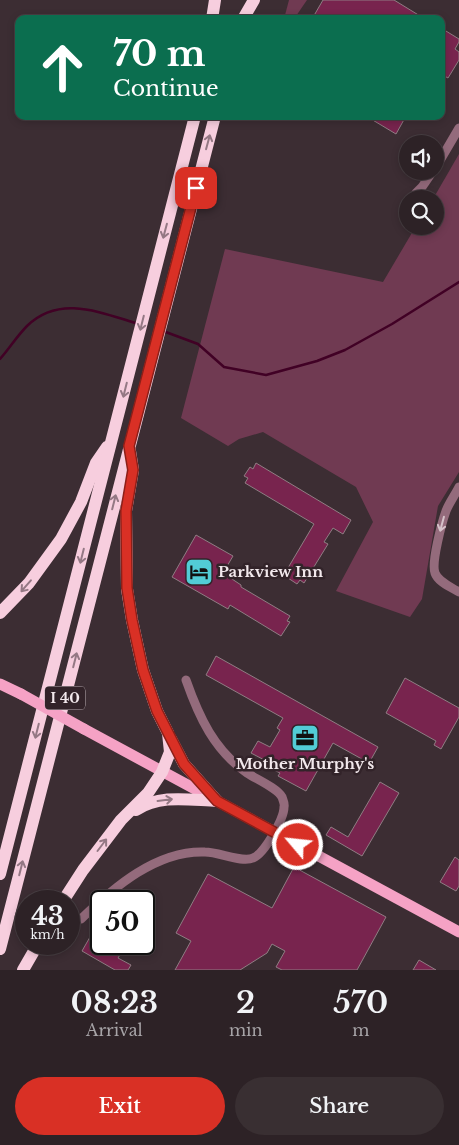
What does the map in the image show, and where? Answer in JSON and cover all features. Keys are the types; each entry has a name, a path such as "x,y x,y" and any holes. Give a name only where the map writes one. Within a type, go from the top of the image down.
{"highway":[{"path":"213,15 215,0"},
{"path":"239,15 243,0"},
{"path":"245,15 254,0"},
{"name":"I 40","path":"0,874 193,120"},
{"name":"I 40","path":"0,949 214,120"},
{"path":"0,613 28,583 61,539 81,502 96,463 111,441"},
{"path":"129,446 133,470 126,511 127,588 143,670 157,711 184,764 217,801"},
{"path":"70,890 121,820 148,793 162,772 170,752 168,734"},
{"path":"121,820 145,804 160,800 217,801"},
{"path":"23,970 32,955"}],"main road":[{"path":"0,684 459,932"}],"street":[{"path":"444,153 459,128"},
{"path":"419,190 427,180"},
{"path":"459,487 446,510 440,529 434,565 435,574 442,582 459,592"},
{"path":"81,919 107,894 134,875 165,858 204,852 220,853 244,860 254,858 262,852 274,832 284,808 282,797 279,793 247,773 222,751 207,732 186,680"}],"shaded area":[{"path":"289,0 307,0 297,15 285,15"},
{"path":"459,154 459,472 438,506 422,599 410,617 336,591 373,522 356,487 263,432 239,439 228,446 181,418 225,249 383,282 411,235 444,235 444,190 438,190"}],"building":[{"path":"323,0 394,0 418,15 314,15"},
{"path":"445,30 459,39 455,49 459,52 459,60 448,78 445,76"},
{"path":"373,120 404,120 396,134"},
{"path":"256,463 351,520 343,534 333,528 324,542 328,544 304,583 300,580 297,584 288,578 289,576 285,573 314,524 245,483 248,478 244,476 250,467 253,469"},
{"name":"Parkview Inn","path":"196,535 233,556 223,573 241,585 241,587 290,616 287,621 290,622 281,636 230,605 228,609 172,577"},
{"path":"216,656 378,747 369,763 333,743 306,791 278,776 280,773 270,768 272,764 251,753 258,741 270,747 280,730 277,728 283,718 206,675"},
{"path":"405,678 459,708 459,717 441,749 434,745 436,741 386,713"},
{"path":"380,782 399,793 362,856 326,835 331,827 348,837"},
{"path":"455,857 459,860 459,886 456,891 440,882"},
{"path":"294,867 386,917 357,970 282,970 276,967 285,951 272,944 267,953 240,970 175,970 191,941 176,933 208,874 272,908"},
{"path":"90,937 90,955 120,955 118,958 131,965 128,970 115,970 82,951"},
{"path":"419,960 436,970 413,970"}],"waterway":[{"path":"163,331 198,344 224,367 266,375 317,361 345,350 392,324 459,282"},
{"path":"0,359 27,326 40,316 53,311 67,308 96,311 139,324"}],"place":[{"name":"Parkview Inn","path":"199,572"},
{"name":"Mother Murphy's","path":"305,738"}],"route":[{"path":"196,188 129,446 133,470 126,511 127,588 143,670 157,711 184,764 217,801 298,845"}]}
